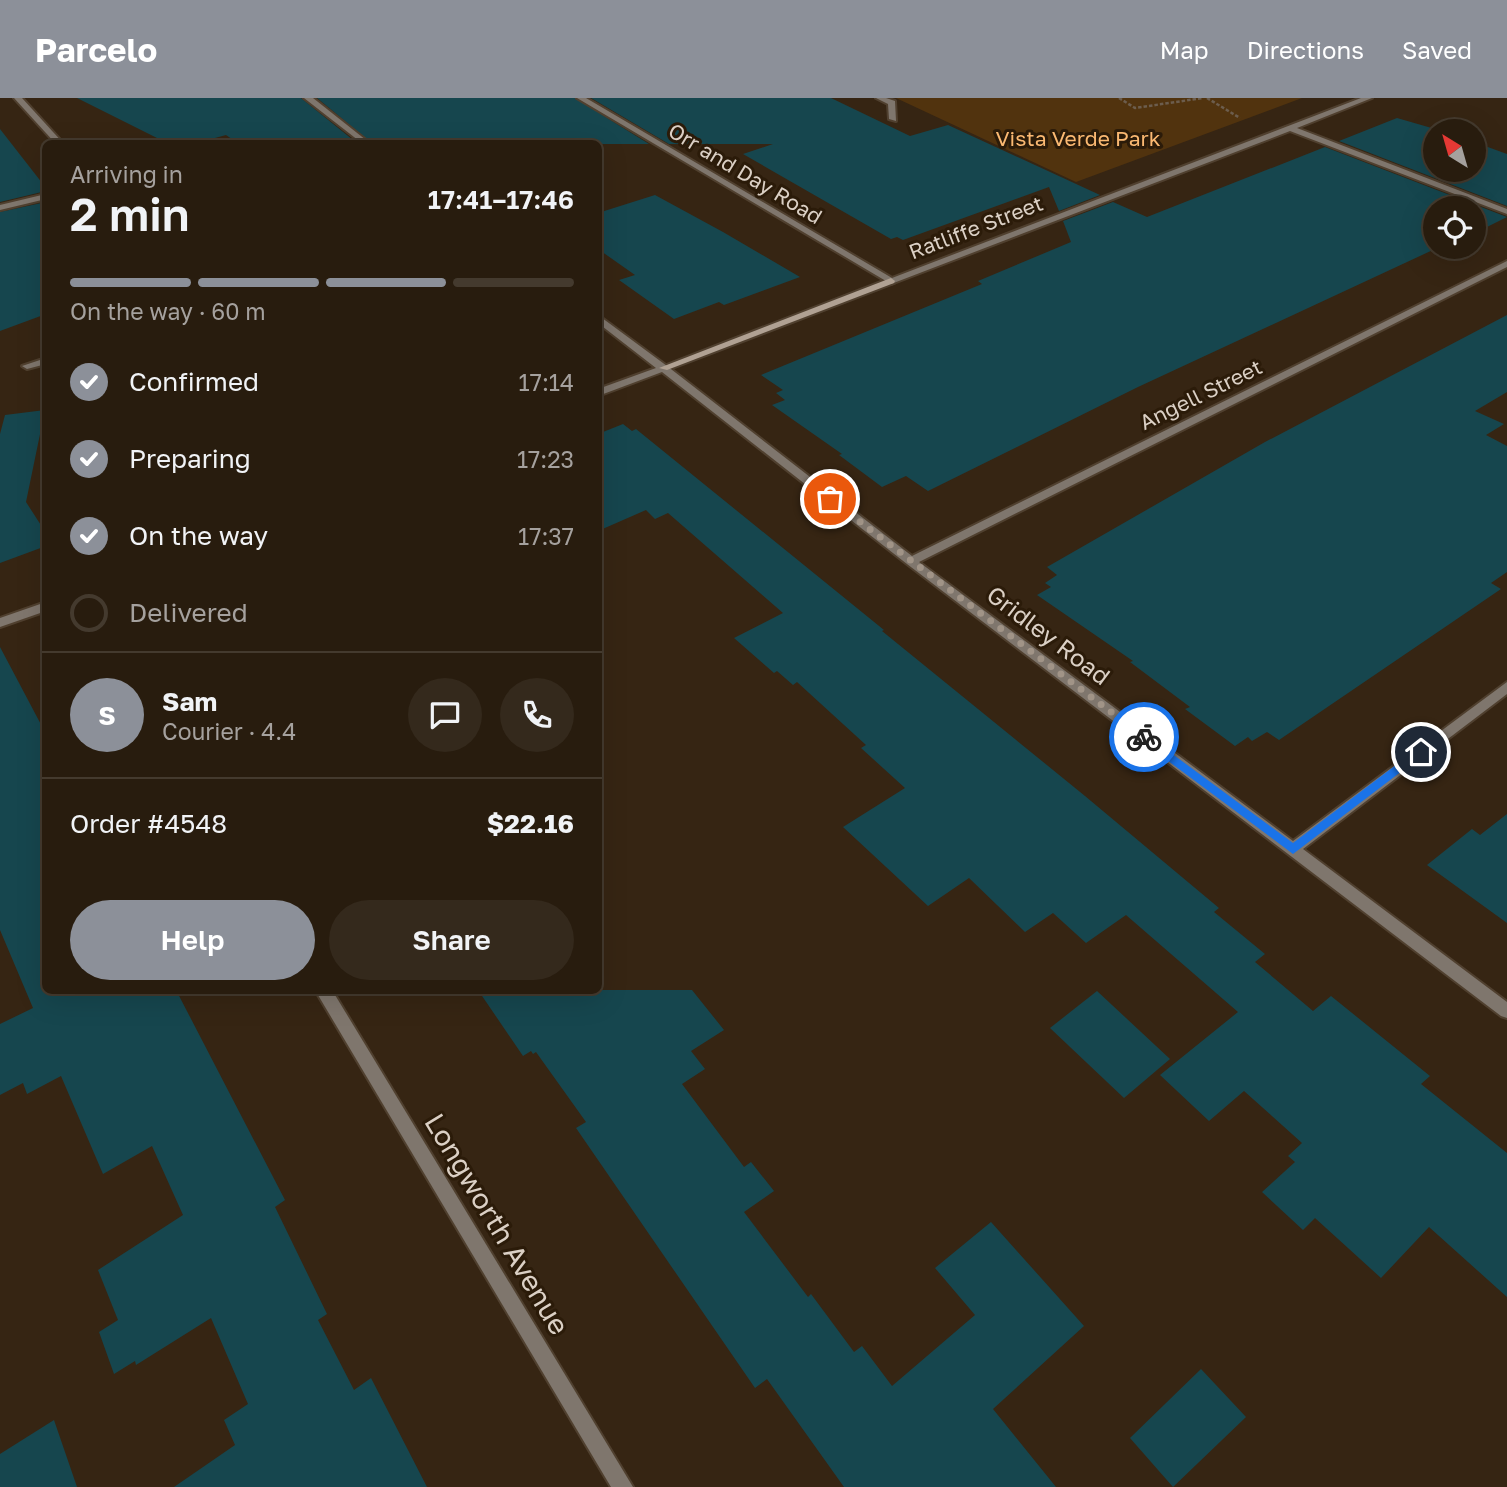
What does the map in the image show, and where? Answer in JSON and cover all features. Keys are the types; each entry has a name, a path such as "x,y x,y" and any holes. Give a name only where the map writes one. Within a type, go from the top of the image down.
{"street":[{"path":"18,98 57,140"},
{"path":"308,98 363,140"},
{"name":"Orr and Day Road","path":"581,98 891,281"},
{"path":"880,98 892,103 892,120"},
{"name":"Ratliffe Street","path":"602,391 1368,98"},
{"path":"1290,128 1507,212"},
{"path":"0,208 42,197"},
{"name":"Angell Street","path":"911,561 1507,264"},
{"name":"Gridley Road","path":"602,321 911,561 1507,1011"},
{"path":"27,366 42,361"},
{"path":"0,624 42,608"},
{"path":"1293,849 1507,687"},
{"name":"Longworth Avenue","path":"325,994 623,1487"}],"path":[{"path":"1119,98 1135,108 1203,98"}],"green space":[{"name":"Vista Verde Park","path":"896,98 1302,98 1076,182"}],"building":[{"path":"77,98 301,98 353,140 233,140 226,135 208,140 161,140"},
{"path":"317,98 575,98 649,144 602,144 602,140 368,140"},
{"path":"591,98 831,98 910,136 948,125 1100,195 1059,211 1049,187 903,240 897,237 891,239 743,154 773,144 669,144"},
{"path":"1397,118 1423,126 1423,174 1339,141"},
{"path":"0,129 42,183 42,192 0,202"},
{"path":"1486,146 1507,154 1507,206 1445,182 1486,182"},
{"path":"1325,147 1452,196 1423,196 1423,255 1138,387 928,491 906,476 882,487 839,455 842,454 772,405 785,400 776,393 783,390 761,375 982,284 978,281 1071,242 1063,221 1113,202 1147,217"},
{"path":"655,195 800,277 724,305 719,302 674,319 619,280 635,275 602,252 602,212"},
{"path":"42,203 42,315 0,331 0,212"},
{"path":"1486,209 1507,217 1486,228"},
{"path":"1507,315 1507,392 1475,411 1504,424 1486,435 1507,446 1507,572 1491,583 1501,589 1279,740 1267,732 1252,741 1248,737 1235,746 1185,709 1190,707 1130,662 1133,661 1037,595 1051,587 1045,583 1057,575 1047,567 1265,442"},
{"path":"42,410 42,425 26,502 42,527 42,547 0,563 0,434 5,415"},
{"path":"623,424 632,431 636,429 884,630 882,631 1219,908 1214,912 1265,954 1255,962 1313,1011 1331,996 1430,1076 1421,1084 1507,1153 1507,1297 1429,1227 1381,1278 1315,1218 1303,1230 1262,1192 1295,1162 1288,1156 1302,1143 1244,1091 1209,1121 1160,1075 1238,1012 1126,915 1086,943 1053,913 1025,932 969,878 928,906 843,827 905,788 861,748 866,745 797,682 793,685 777,671 774,673 734,638 783,613 668,513 655,519 646,510 602,529 602,432"},
{"path":"0,647 42,726 42,994 178,994 285,1200 275,1207 327,1314 318,1320 354,1390 371,1378 427,1487 174,1487 235,1445 224,1420 248,1404 211,1318 136,1365 135,1361 114,1374 99,1332 118,1320 98,1270 183,1215 152,1146 103,1174 61,1076 27,1094 23,1083 0,1095 0,1024 33,1008 0,930"},
{"path":"1507,814 1507,923 1427,865 1472,829 1480,835"},
{"path":"602,990 692,990 724,1030 691,1051 705,1069 682,1084 744,1167 751,1162 774,1191 744,1212 808,1297 811,1294 854,1352 862,1346 892,1386 975,1315 935,1268 991,1222 1084,1326 993,1409 1056,1487 844,1487 767,1379 755,1388 576,1128 586,1122 536,1052 533,1054 531,1051 523,1056 481,994 602,994"},
{"path":"1097,991 1170,1059 1124,1098 1050,1028"},
{"path":"1201,1369 1246,1417 1173,1487 1130,1438"},
{"path":"54,1420 77,1487 0,1487 0,1454"}],"way so far":[{"path":"830,499 1144,737"}],"route":[{"path":"1144,737 1293,849 1421,752"}]}
